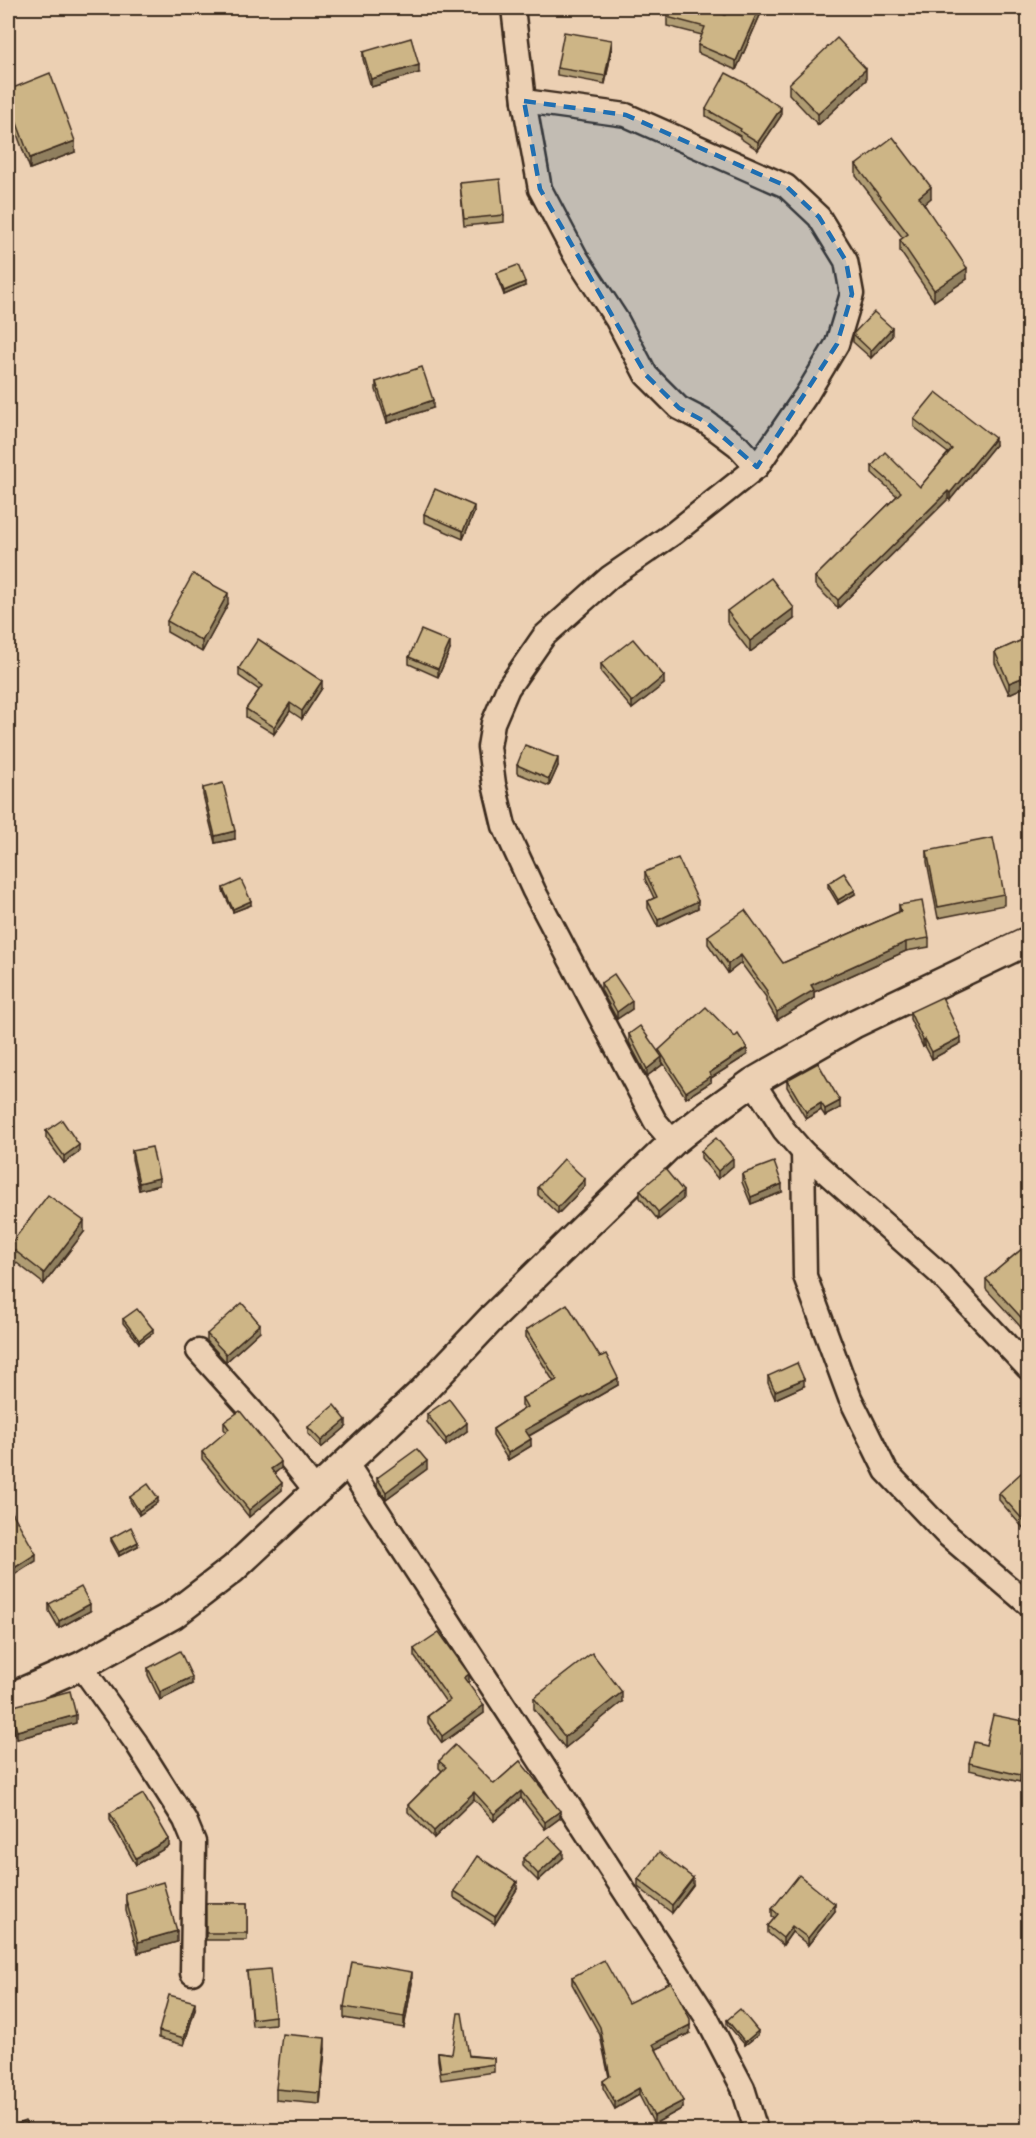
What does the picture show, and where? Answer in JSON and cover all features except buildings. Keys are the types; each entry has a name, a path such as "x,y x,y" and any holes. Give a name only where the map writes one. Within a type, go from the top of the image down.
{"street":[{"path":"513,8 524,101 540,189 576,257 617,320 646,375 679,408 706,422 738,446 757,466"},
{"path":"524,101 626,116 786,186 819,217 846,261 852,294 837,344 807,394 757,466 674,533 610,577 544,636 508,688 493,723 489,747 494,784 504,826 534,891 655,1121 673,1142"},
{"path":"8,1698 81,1666 173,1614 232,1569 347,1464 423,1391 541,1270 673,1142 707,1114 753,1082 854,1024 1029,941"},
{"path":"753,1082 784,1130 803,1152 940,1274 1029,1368"},
{"path":"803,1152 805,1276 850,1398 885,1471 945,1533 1029,1604"},
{"path":"198,1351 251,1410 316,1491"},
{"path":"347,1464 705,2014 743,2088 756,2130"},
{"path":"81,1666 137,1743 185,1820 194,1842 192,1973"}],"highlighted area":[{"path":"524,101 626,115 786,186 819,217 846,261 852,294 837,344 757,467 706,422 679,408 646,375 540,189"}]}
